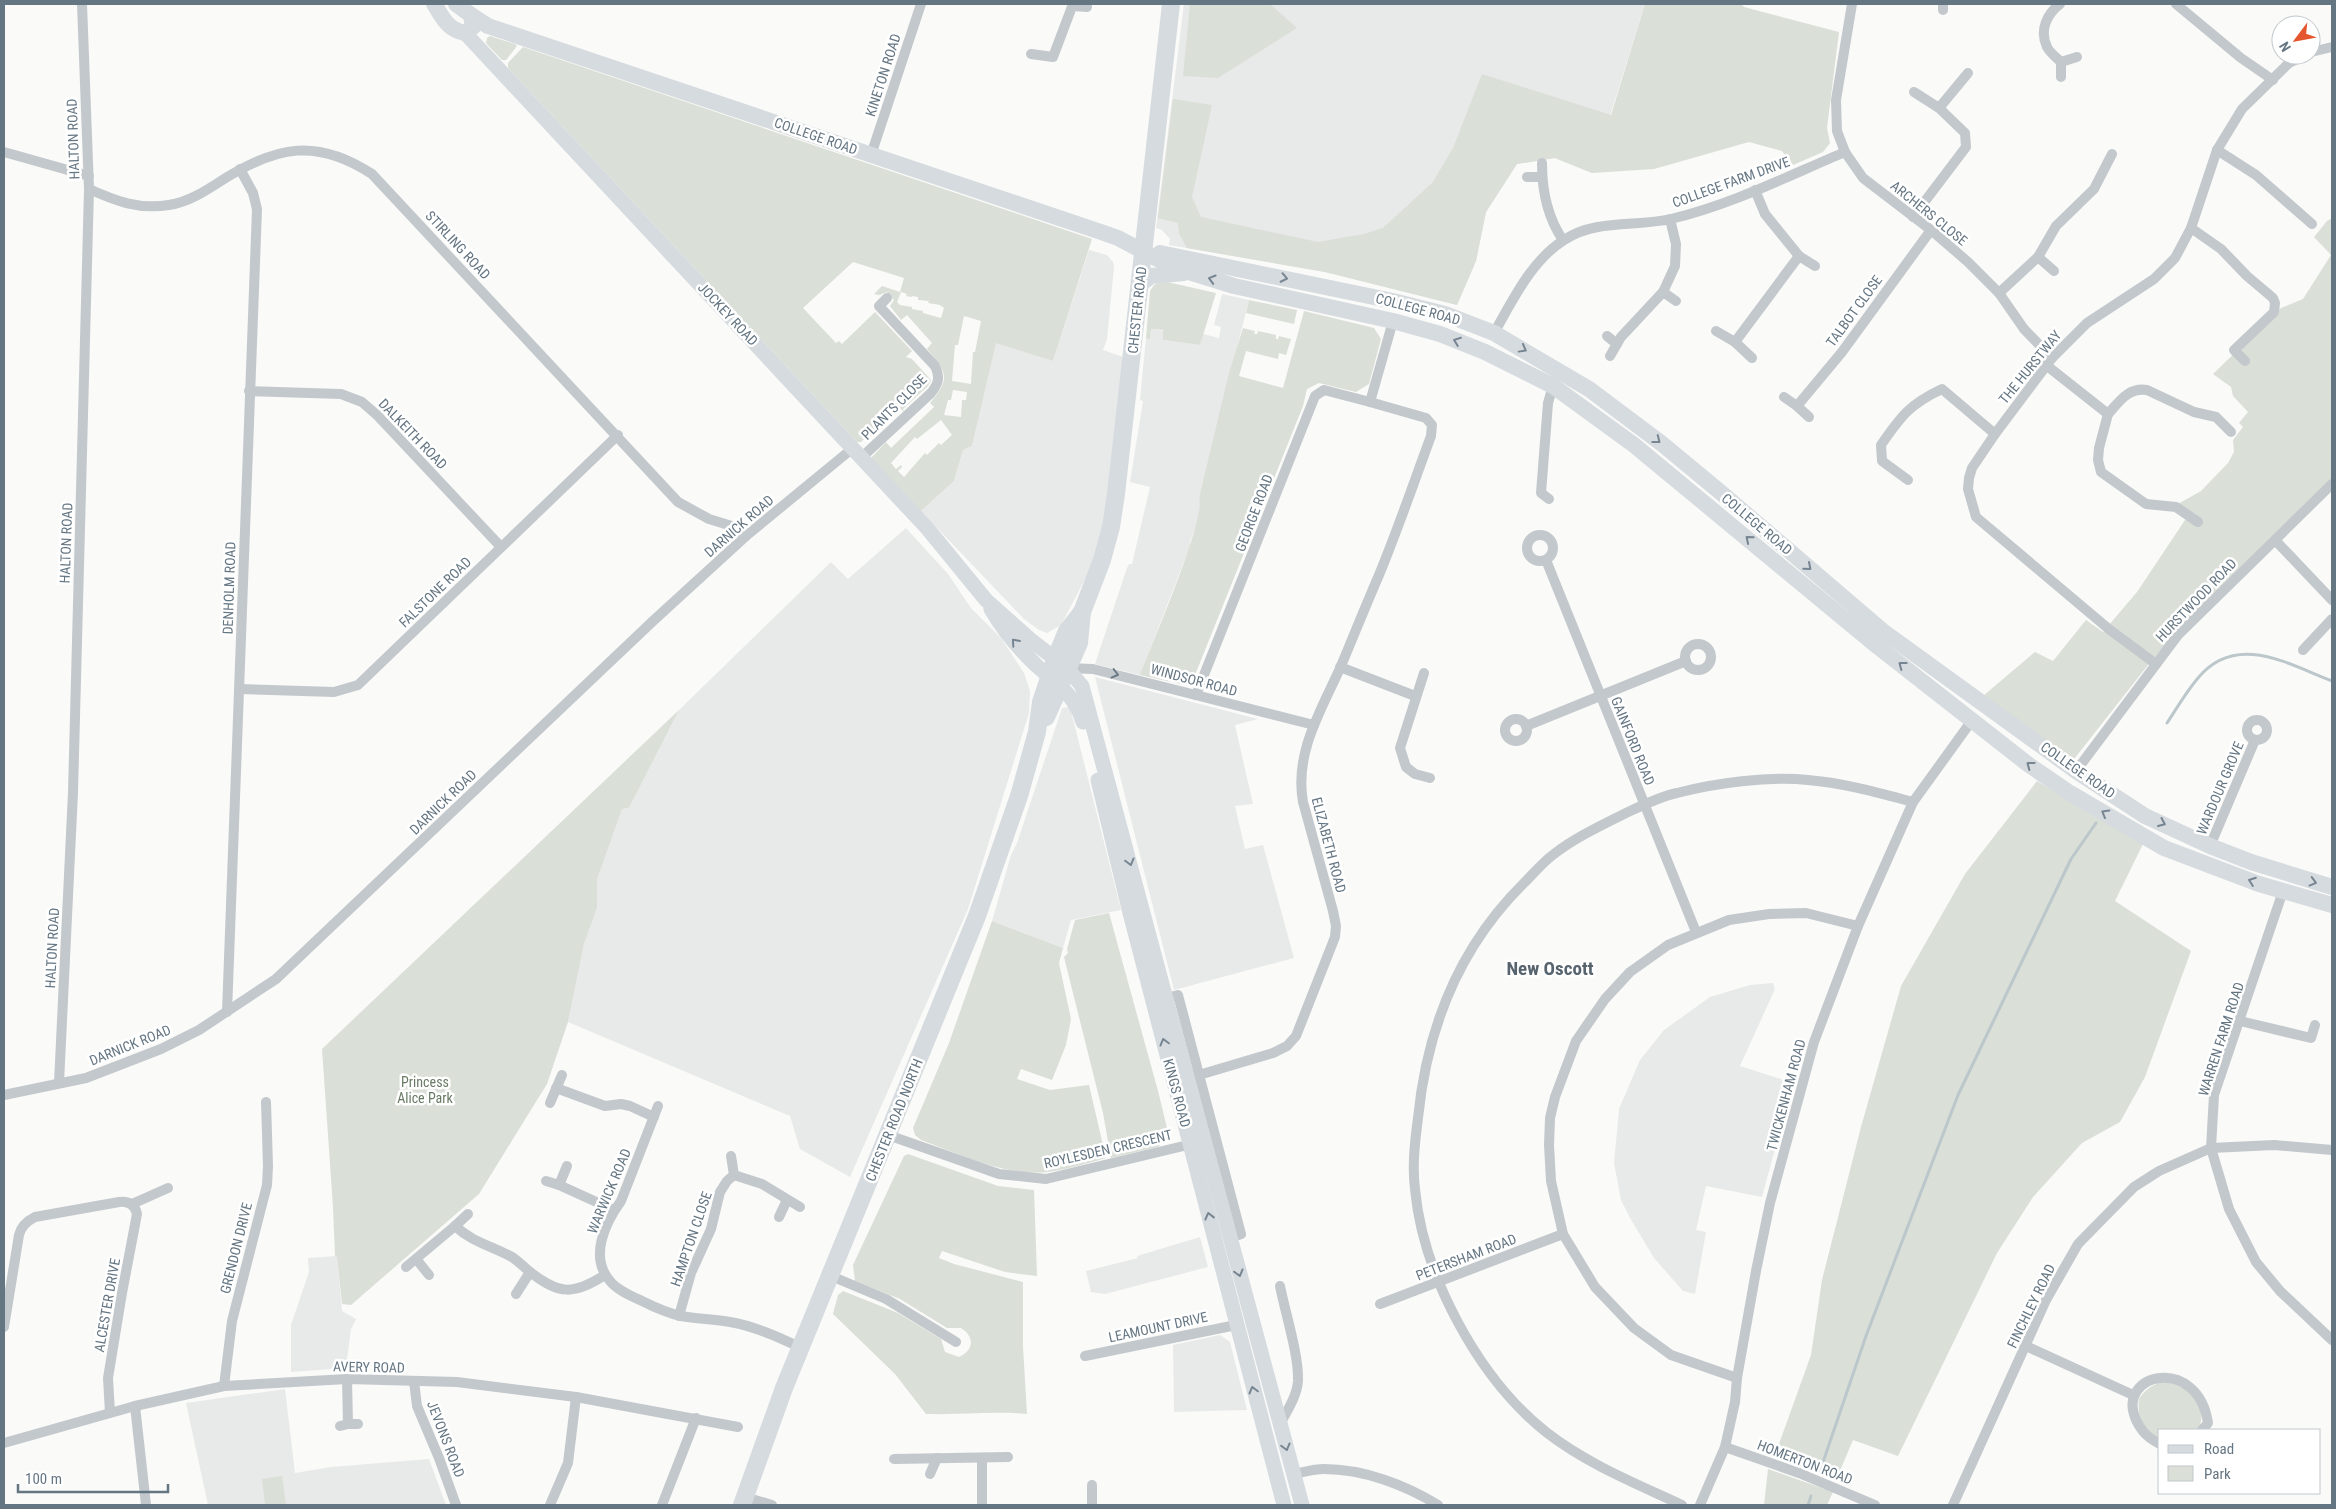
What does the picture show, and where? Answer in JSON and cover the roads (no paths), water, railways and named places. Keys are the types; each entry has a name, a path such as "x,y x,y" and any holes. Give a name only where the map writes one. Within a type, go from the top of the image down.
{"highway":[{"name":"CHESTER ROAD","path":"1055,681 1061,664 1067,631 1082,612 1102,560 1111,527 1171,4"},
{"name":"CHESTER ROAD NORTH","path":"743,1501 801,1348 977,916 1019,796 1038,732 1041,702 1055,681"}],"main road":[{"path":"456,4 469,26"},
{"path":"441,7 449,26 469,26"},
{"name":"COLLEGE ROAD","path":"469,26 488,26 1102,232 1143,250 1167,264 1189,272 1234,286 1393,321 1440,334 1485,352 1553,386 1582,406 1679,481 1877,646 1973,719 2029,765 2070,793 2164,848 2283,891 2332,905"},
{"name":"JOCKEY ROAD","path":"469,26 927,528 986,600 1005,630 1055,681"},
{"name":"COLLEGE ROAD","path":"1143,250 1393,301 1445,314 1494,333 1589,389 1718,490 1884,632 2076,770 2145,816 2210,846 2291,876 2332,887"},
{"name":"COLLEGE ROAD","path":"1139,285 1151,276 1189,272"},
{"path":"1582,406 1589,389"},
{"name":"JOCKEY ROAD","path":"986,600 1061,664"},
{"name":"KINGS ROAD","path":"1061,664 1082,686 1086,698 1167,998 1187,1079 1197,1142 1236,1325 1284,1505"},
{"name":"KINGS ROAD","path":"1055,681 1077,704 1084,724 1187,1079"},
{"path":"1973,719 1983,704"},
{"path":"2283,891 2291,876"},
{"name":"KINGS ROAD","path":"1197,1142 1230,1238 1302,1505"}],"street":[{"name":"HALTON ROAD","path":"60,1084 73,792 89,189 82,4"},
{"name":"KINETON ROAD","path":"871,155 921,4"},
{"name":"ARCHERS CLOSE","path":"1852,4 1836,100 1837,131 1845,152 1863,178 1931,230 1968,262 1999,293 2049,362 2108,414"},
{"path":"2060,4 2048,14 2044,30 2047,48 2061,62 2061,77"},
{"path":"2176,4 2242,58 2273,80"},
{"path":"1032,54 1053,57 1062,28 1073,5 1087,7"},
{"path":"2061,62 2077,57"},
{"name":"THE HURSTWAY","path":"2156,664 2110,630 1976,517 1968,489 1969,478 1972,468 1995,434 2049,362 2087,323 2154,279 2175,258 2191,228 2217,150 2242,109 2287,65"},
{"path":"1939,108 1968,73"},
{"path":"1914,92 1939,108 1965,133 1966,147 1914,217"},
{"name":"STIRLING ROAD","path":"89,189 125,205 149,207 171,205 196,196 240,169 266,157 286,151 305,149 342,157 372,174 618,435 678,502 709,519 729,524 746,536"},
{"path":"2217,150 2256,175 2312,224"},
{"path":"4,152 89,176"},
{"name":"COLLEGE FARM DRIVE","path":"1494,333 1535,266 1563,240 1580,231 1670,219 1755,190 1845,152"},
{"path":"1999,293 2038,257 2056,226 2094,189 2112,154"},
{"path":"1542,163 1542,177 1548,213 1563,240"},
{"name":"DENHOLM ROAD","path":"227,1012 256,209 253,193 240,169"},
{"path":"1527,177 1542,177"},
{"path":"1755,190 1765,214 1798,256 1815,266"},
{"path":"1610,356 1617,344 1663,292 1675,266 1676,244 1670,219"},
{"path":"2191,228 2221,249 2247,276 2273,298 2275,303 2274,312 2234,350 2245,361"},
{"name":"TALBOT CLOSE","path":"1797,406 1842,352 1931,230"},
{"path":"1734,342 1798,256"},
{"path":"2038,257 2054,271"},
{"path":"1663,292 1676,301"},
{"name":"PLANTS CLOSE","path":"857,453 931,393 938,381 935,366 875,302 887,298"},
{"path":"1370,402 1393,321"},
{"path":"1716,331 1734,342 1752,358"},
{"path":"1607,336 1617,344"},
{"path":"1549,499 1541,493 1548,403 1553,386"},
{"path":"1908,480 1882,461 1881,445 1909,409 1919,400 1942,389 1995,434"},
{"name":"GEORGE ROAD","path":"1196,694 1315,396 1324,390 1421,416"},
{"path":"2198,522 2176,507 2146,504 2101,472 2098,460 2099,448 2108,414 2131,391 2147,390 2194,412 2216,417 2231,432"},
{"name":"DALKEITH ROAD","path":"250,392 341,394 362,402 378,416 501,547"},
{"path":"1784,397 1809,417"},
{"name":"ELIZABETH ROAD","path":"1187,1079 1273,1053 1286,1046 1296,1036 1332,949 1336,926 1300,789 1301,765 1314,725 1388,552 1431,436 1432,425 1421,416"},
{"name":"FALSTONE ROAD","path":"240,689 334,692 358,685 618,435"},
{"name":"DARNICK ROAD","path":"4,1095 60,1084 114,1068 179,1041 227,1012 286,970 653,621 746,536 857,453"},
{"name":"HURSTWOOD ROAD","path":"2076,770 2178,635 2332,484"},
{"path":"2274,540 2332,600"},
{"name":"GAINFORD ROAD","path":"1546,560 1696,932"},
{"path":"2303,650 2332,620"},
{"path":"1526,726 1686,661"},
{"name":"WINDSOR ROAD","path":"1061,664 1093,669 1314,725"},
{"path":"1340,667 1415,696"},
{"path":"1424,673 1415,696 1400,748 1401,758 1406,767 1415,774 1430,778"},
{"name":"TWICKENHAM ROAD","path":"1700,1505 1725,1447 1735,1402 1737,1378 1770,1202 1814,1042 1858,926 1913,802 1973,719"},
{"name":"WARDOUR GROVE","path":"2210,846 2255,740"},
{"path":"1682,1505 1608,1472 1544,1431 1509,1396 1481,1359 1456,1318 1440,1283 1424,1239 1414,1189 1415,1141 1426,1058 1439,1019 1461,965 1484,928 1516,891 1552,856 1587,832 1644,805 1676,793 1712,786 1759,781 1806,779 1856,787 1913,802"},
{"name":"WARREN FARM ROAD","path":"2283,891 2214,1096 2211,1148 2229,1209 2256,1262 2280,1291 2332,1340"},
{"path":"1737,1378 1671,1355 1634,1328 1595,1287 1563,1234 1551,1181 1550,1118 1566,1065 1576,1042 1605,998 1630,972 1668,945 1696,932 1730,920 1769,914 1806,914 1858,926"},
{"path":"2240,1021 2310,1038 2315,1025"},
{"path":"550,1103 562,1075"},
{"name":"KINGS ROAD","path":"1187,1079 1241,1234 1230,1238"},
{"path":"556,1088 605,1106 621,1104 630,1106 654,1117"},
{"name":"GRENDON DRIVE","path":"224,1386 232,1321 267,1185 268,1166 261,1117 266,1102"},
{"name":"WARWICK ROAD","path":"605,1275 600,1261 603,1235 614,1210 621,1201 658,1106"},
{"name":"ROYLESDEN CRESCENT","path":"888,1135 999,1174 1046,1179 1197,1142"},
{"path":"2211,1148 2274,1145 2332,1150"},
{"name":"FINCHLEY ROAD","path":"1953,1505 2046,1300 2078,1244 2134,1188 2159,1171 2211,1148"},
{"path":"731,1156 734,1175 762,1184 800,1207"},
{"path":"560,1185 567,1166"},
{"name":"HAMPTON CLOSE","path":"679,1316 691,1273 711,1229 720,1192 726,1181 734,1175"},
{"path":"546,1182 560,1185 614,1210"},
{"path":"4,1327 19,1235 21,1229 28,1221 35,1217 125,1201 132,1204 168,1188"},
{"path":"779,1217 787,1200"},
{"name":"ALCESTER DRIVE","path":"110,1413 108,1378 122,1293 138,1214 132,1204"},
{"path":"406,1267 417,1260 468,1214"},
{"path":"455,1226 475,1242 513,1258 550,1286 560,1290 574,1290 587,1286 605,1275 611,1282 636,1298 679,1316 731,1322 764,1332 801,1348"},
{"name":"PETERSHAM ROAD","path":"1380,1304 1440,1283 1563,1234"},
{"path":"417,1260 429,1275"},
{"path":"516,1294 530,1272"},
{"path":"831,1276 886,1299 956,1342"},
{"path":"1280,1286 1297,1360 1298,1382 1291,1405 1280,1424"},
{"name":"LEAMOUNT DRIVE","path":"1085,1356 1236,1325"},
{"path":"1242,1347 1258,1343"},
{"path":"2026,1346 2133,1396"},
{"path":"2158,1443 2146,1437 2132,1407 2133,1396 2143,1385 2159,1377 2173,1377 2184,1382 2206,1408 2208,1423 2203,1429"},
{"path":"347,1379 349,1425"},
{"name":"AVERY ROAD","path":"4,1443 136,1406 224,1386 347,1379 457,1382 576,1397 738,1427"},
{"name":"JEVONS ROAD","path":"414,1381 417,1406 456,1505"},
{"path":"550,1505 568,1464 576,1397"},
{"path":"136,1406 146,1505"},
{"path":"662,1505 696,1418"},
{"name":"HOMERTON ROAD","path":"1725,1447 1799,1473 1875,1505"},
{"path":"894,1459 1008,1457"},
{"path":"930,1474 937,1458"},
{"path":"982,1458 982,1505"},
{"path":"1294,1474 1323,1469 1352,1472 1395,1483 1438,1505"},
{"path":"1092,1485 1092,1505"},
{"path":"743,1501 772,1505"}],"waterway":[{"path":"2167,723 2198,678 2213,664 2229,657 2245,654 2263,656 2280,660 2332,681"},
{"path":"1820,1471 1866,1336 1958,1095 2071,859 2096,823"},
{"path":"1808,1505 1811,1496"}],"district":[{"name":"New Oscott","path":"1550,968"}],"park label":[{"name":"Princess Alice Park","path":"425,1090"}]}
